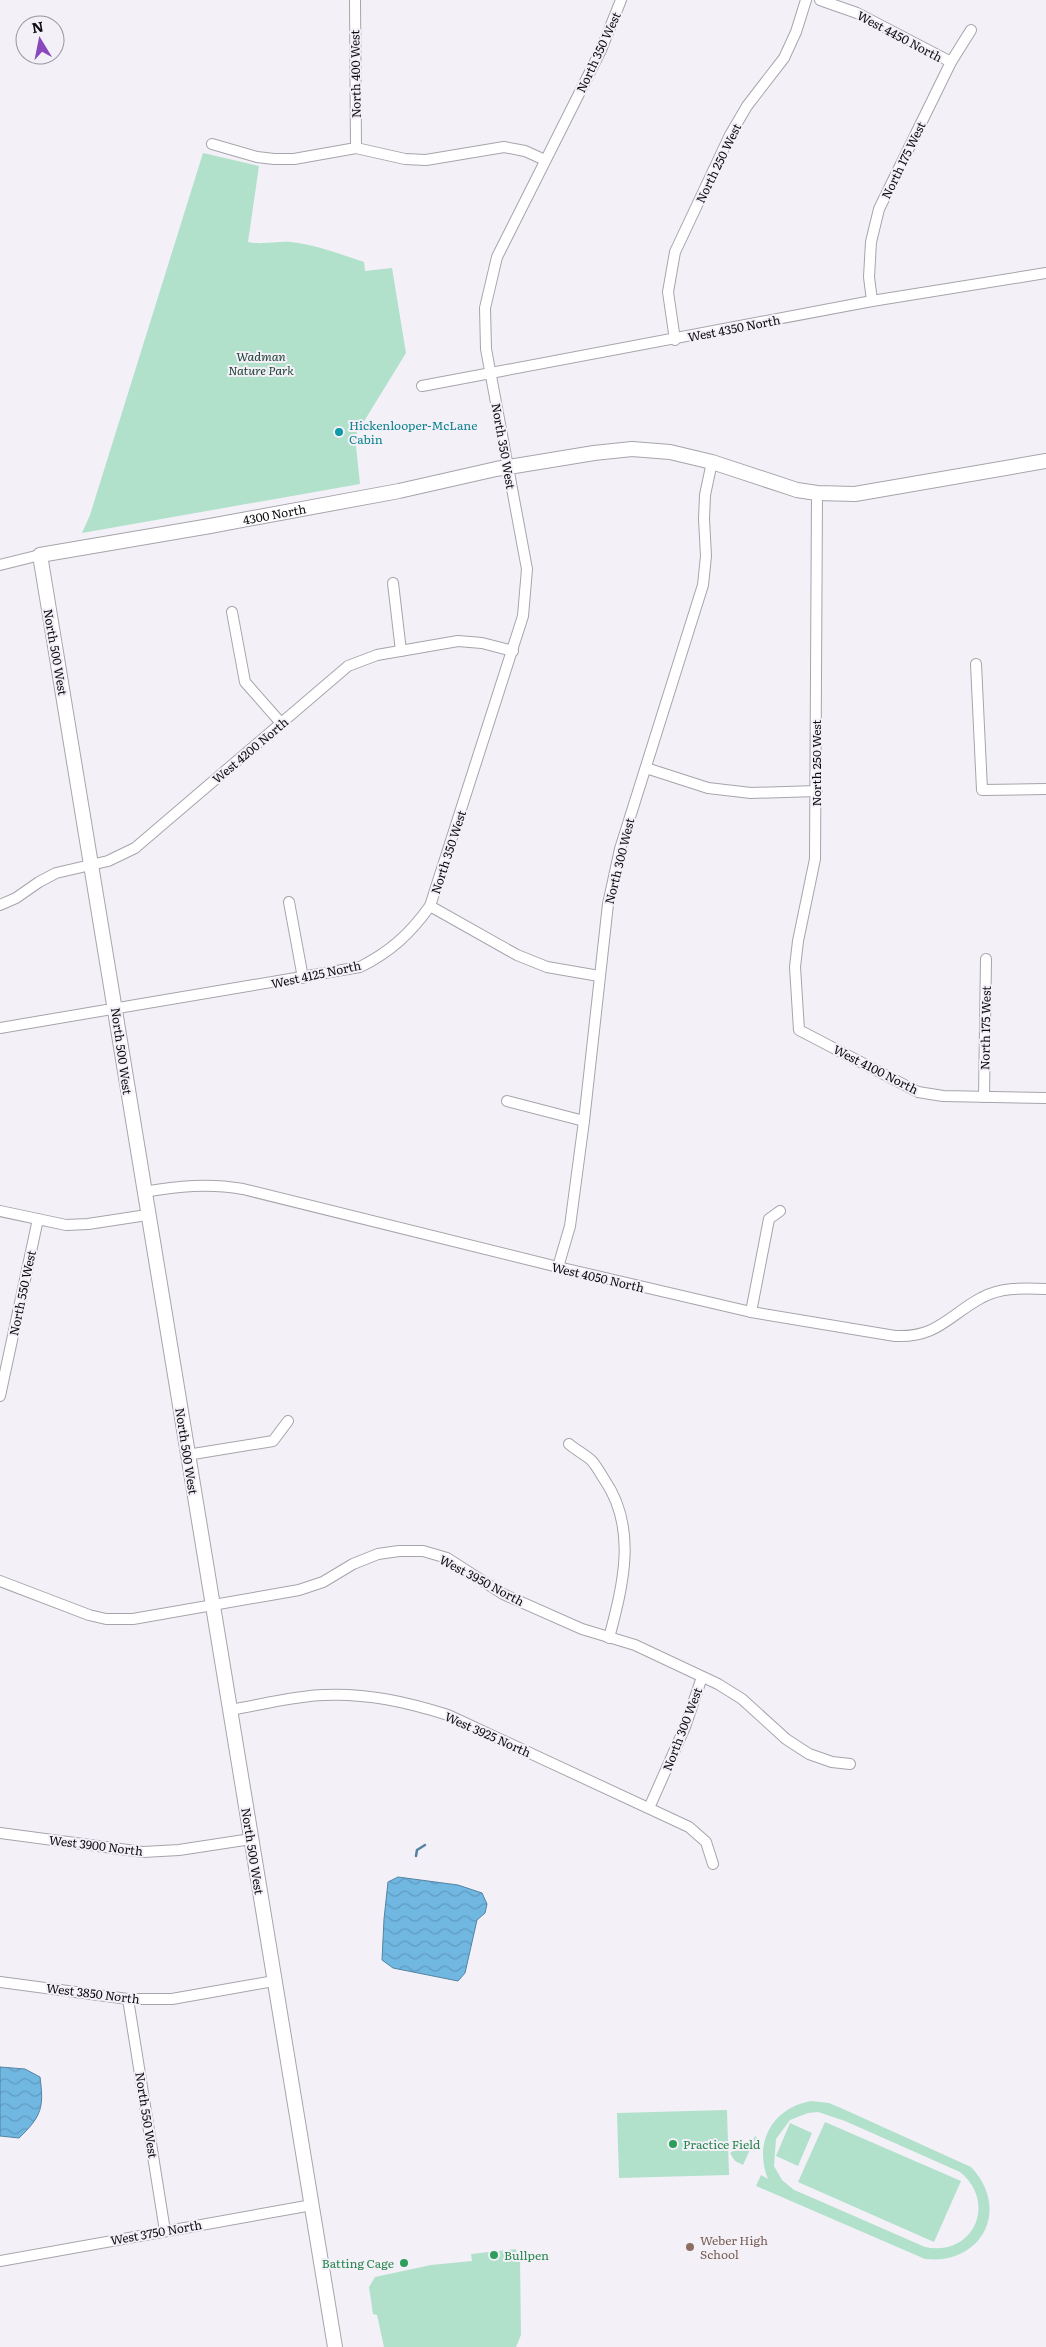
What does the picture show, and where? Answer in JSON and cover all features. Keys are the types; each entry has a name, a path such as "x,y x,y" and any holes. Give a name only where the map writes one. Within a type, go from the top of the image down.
{"street":[{"name":"North 400 West","path":"355,0 356,148"},
{"name":"North 350 West","path":"430,906 523,616 527,569 486,349 485,308 496,257 601,50 621,0"},
{"name":"North 250 West","path":"675,340 668,292 675,252 730,136 747,106 784,58 796,32 806,0"},
{"name":"West 4450 North","path":"820,0 857,13 951,62"},
{"name":"North 175 West","path":"872,301 869,277 871,242 879,209 951,62 971,30"},
{"path":"212,144 257,157 274,159 294,159 356,148 405,159 426,160 504,147 525,151 545,160"},
{"name":"West 4350 North","path":"422,386 675,340 872,301 1046,273"},
{"name":"4300 North","path":"40,555 399,492 435,482 508,468 594,453 632,449 670,452 712,462 773,484 817,493 855,494 886,490 1046,461"},
{"name":"North 300 West","path":"558,1267 570,1226 584,1121 598,976 608,904 620,849 703,585 706,556 705,495 712,462"},
{"name":"North 250 West","path":"799,1030 795,967 798,941 815,859 817,791 817,493"},
{"path":"0,565 40,555"},
{"name":"North 500 West","path":"40,555 116,1009 147,1215 335,2347"},
{"path":"393,584 402,651"},
{"path":"232,612 245,682 281,723"},
{"name":"West 4200 North","path":"0,905 16,898 56,873 92,865 114,858 135,848 348,666 377,655 458,641 482,642 513,651"},
{"path":"976,664 982,790 1046,789"},
{"path":"646,768 708,788 751,793 817,791"},
{"path":"289,902 303,978"},
{"path":"430,906 517,955 548,967 598,976"},
{"name":"West 4125 North","path":"0,1028 360,967 382,956 414,928 430,906"},
{"name":"North 175 West","path":"984,1097 986,959"},
{"name":"West 4100 North","path":"799,1030 918,1092 943,1096 1046,1098"},
{"path":"506,1101 584,1121"},
{"name":"West 4050 North","path":"144,1192 187,1185 220,1185 243,1189 558,1267 751,1312 909,1337 934,1330 983,1297 1015,1288 1046,1289"},
{"path":"0,1210 66,1225 88,1224 147,1215"},
{"path":"751,1312 769,1219 780,1211"},
{"name":"North 550 West","path":"0,1396 38,1219"},
{"path":"187,1455 274,1441 288,1421"},
{"path":"569,1444 592,1461 612,1490 620,1509 626,1560 623,1583 609,1638"},
{"name":"West 3950 North","path":"0,1581 89,1615 133,1619 299,1590 323,1582 353,1564 378,1554 399,1551 423,1551 447,1558 503,1594 609,1638 635,1645 702,1677 742,1699 786,1739 809,1754 832,1762 850,1764"},
{"name":"North 300 West","path":"649,1808 685,1727 702,1677"},
{"name":"West 3925 North","path":"230,1710 322,1694 361,1695 408,1702 448,1715 689,1827 706,1842 713,1864"},
{"name":"West 3900 North","path":"0,1833 143,1852 179,1850 251,1839"},
{"name":"West 3850 North","path":"0,1982 128,1999 172,1999 274,1981"},
{"name":"North 550 West","path":"128,1999 165,2231"},
{"name":"West 3750 North","path":"0,2260 312,2205"}],"green space":[{"name":"Wadman Nature Park","path":"203,153 259,166 248,242 300,243 364,262 365,271 392,268 406,353 355,436 360,484 82,533 90,515"},
{"path":"812,2101 829,2103 971,2167 983,2183 989,2200 989,2216 984,2231 975,2244 962,2253 945,2258 925,2259 756,2186 761,2175 768,2179 763,2152 770,2128 777,2119 798,2105","holes":["818,2112 845,2121 960,2172 971,2185 977,2198 978,2212 975,2225 967,2236 956,2244 942,2248 925,2247 794,2190 782,2180 774,2166 776,2139 790,2120 808,2113"]},
{"name":"Practice Field","path":"727,2110 729,2175 619,2178 617,2113"},
{"path":"825,2122 961,2181 934,2242 798,2182"},
{"path":"790,2123 812,2133 798,2166 776,2156"},
{"path":"755,2136 758,2139 754,2141 743,2165 735,2161 730,2153 753,2140"},
{"path":"516,2249 517,2255 520,2255 521,2335 516,2347 384,2347 377,2315 373,2314 369,2287 375,2277 431,2265 472,2261 471,2254"}],"water":[{"path":"398,1877 458,1885 482,1893 487,1904 485,1913 477,1920 465,1973 458,1981 393,1968 382,1960 388,1882"},
{"path":"0,2067 25,2069 40,2077 42,2096 40,2110 33,2123 19,2138 0,2136"}],"waterway":[{"path":"416,1856 417,1850 425,1845"}],"place":[{"name":"Hickenlooper-McLane Cabin","path":"339,432"},
{"name":"Practice Field","path":"673,2144"},
{"name":"Weber High School","path":"690,2247"},
{"name":"Bullpen","path":"494,2255"},
{"name":"Batting Cage","path":"404,2263"}]}
